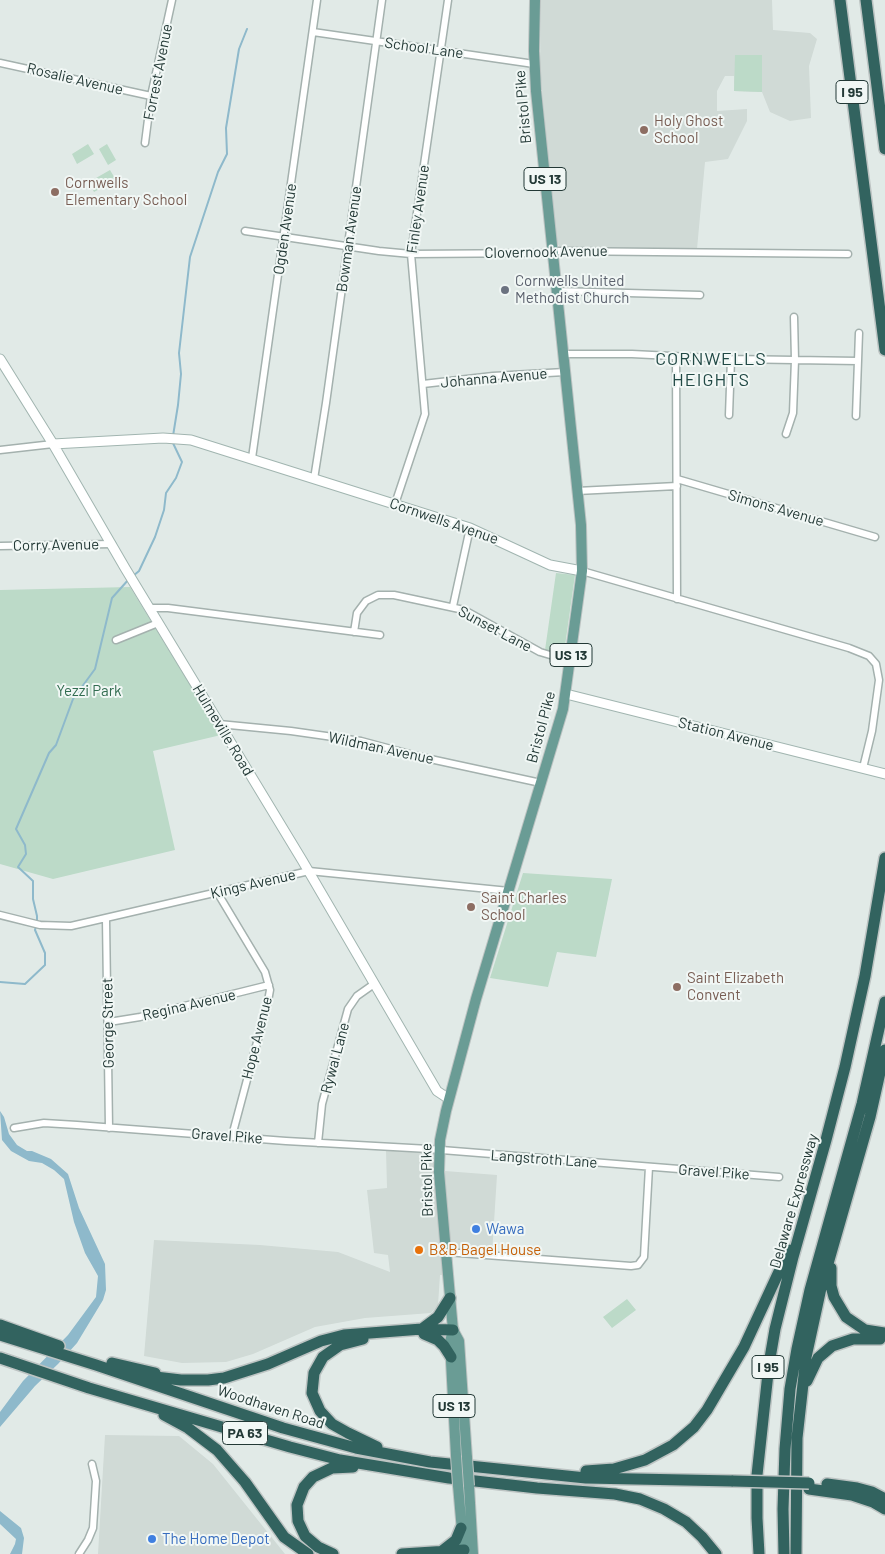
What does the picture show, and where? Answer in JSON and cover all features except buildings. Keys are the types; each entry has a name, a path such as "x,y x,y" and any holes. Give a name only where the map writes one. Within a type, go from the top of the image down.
{"highway":[{"name":"I 95","path":"840,0 885,350"},
{"name":"I 95","path":"866,0 885,149"},
{"path":"871,242 882,281 885,303"},
{"name":"Delaware Expressway","path":"759,1554 757,1475 769,1364 782,1299 826,1140 856,1018 885,858"},
{"name":"I 95","path":"784,1554 782,1509 784,1448 790,1389 796,1355 810,1290 862,1104 885,1002"},
{"path":"796,1554 796,1472 799,1412 804,1371 814,1316 870,1117 885,1050"},
{"path":"541,1472 604,1471 629,1465 661,1452 694,1427 726,1380 753,1330 788,1253 813,1185"},
{"path":"849,1193 831,1268 832,1292 839,1308 850,1321 865,1330 885,1333"},
{"path":"423,1332 438,1317 450,1298"},
{"path":"0,1325 50,1347"},
{"path":"404,1458 341,1430 328,1420 320,1411 313,1398 312,1378 320,1360 344,1343 360,1339 453,1330"},
{"path":"96,1365 157,1378 181,1380 224,1378 256,1368 336,1336 358,1333 423,1332 438,1340 451,1357"},
{"name":"Woodhaven Road","path":"0,1335 50,1347 96,1365 284,1428 356,1448 404,1458 474,1467 541,1472"},
{"path":"799,1412 810,1374 818,1358 827,1350 847,1340 858,1338 885,1339"},
{"path":"69,1354 149,1372 185,1377 222,1374 256,1368"},
{"name":"Woodhaven Road","path":"0,1358 49,1378 299,1450 340,1460 496,1484"},
{"path":"0,1365 29,1371"},
{"path":"49,1378 143,1408 189,1432 217,1450"},
{"path":"89,1388 161,1413 188,1428 217,1450 244,1482 284,1537 308,1554"},
{"path":"333,1554 308,1540 298,1521 298,1500 307,1483 322,1472 338,1468 402,1470"},
{"path":"541,1472 596,1479 809,1486 834,1484 872,1492 885,1499"},
{"path":"496,1484 733,1484"},
{"path":"496,1484 615,1494 640,1499 664,1509 686,1522 716,1554"},
{"path":"809,1486 852,1495 873,1502 885,1510"},
{"path":"441,1552 453,1544 461,1528"},
{"path":"402,1554 468,1553"}],"main road":[{"name":"Bristol Pike","path":"468,1553 463,1486 456,1456 450,1342 453,1330 440,1178 443,1121 476,999 566,694 582,571 582,536 534,64 535,0"},
{"name":"Bristol Pike","path":"453,1330 459,1341 467,1458 463,1486 461,1528 468,1553"}],"street":[{"name":"Forrest Avenue","path":"145,143 151,96 170,0"},
{"name":"Ogden Avenue","path":"252,458 317,0"},
{"name":"Bowman Avenue","path":"314,478 382,0"},
{"name":"Finley Avenue","path":"395,504 425,414 411,254 448,0"},
{"name":"School Lane","path":"313,32 534,64"},
{"name":"Rosalie Avenue","path":"0,62 151,96"},
{"name":"Clovernook Avenue","path":"245,231 284,238 411,254 552,252 561,250 848,254"},
{"path":"556,292 700,294"},
{"path":"786,434 793,413 794,317"},
{"path":"856,416 859,334"},
{"path":"563,354 632,354 731,359 858,361"},
{"path":"676,357 677,599"},
{"name":"Hulmeville Road","path":"0,359 53,444 218,724 308,871 437,1091 449,1099"},
{"path":"729,415 731,359"},
{"name":"Johanna Avenue","path":"423,384 493,376 565,372"},
{"name":"Cornwells Avenue","path":"0,450 53,444 172,438 202,443 470,528 550,564 582,571 864,652 876,664 879,675 876,707 863,768"},
{"name":"Simons Avenue","path":"577,491 677,483 875,537"},
{"path":"453,606 470,528"},
{"name":"Corry Avenue","path":"0,546 112,544"},
{"name":"Sunset Lane","path":"354,632 357,613 368,599 378,595 394,595 453,606 464,610 544,654 570,661"},
{"path":"149,608 168,608 380,635"},
{"path":"116,640 158,623"},
{"name":"Station Avenue","path":"566,694 885,774"},
{"name":"Wildman Avenue","path":"218,724 291,731 362,742 541,783"},
{"name":"Kings Avenue","path":"0,915 40,925 71,926 308,871 509,891"},
{"name":"Hope Avenue","path":"217,892 264,972 269,985 268,1001 232,1136"},
{"name":"George Street","path":"106,919 109,1022 109,1128"},
{"name":"Rywal Lane","path":"318,1142 322,1104 348,1008 357,996 374,984"},
{"name":"Regina Avenue","path":"109,1022 133,1019 269,985"},
{"name":"Gravel Pike","path":"14,1128 44,1123 440,1150"},
{"name":"Langstroth Lane","path":"440,1150 649,1167"},
{"path":"446,1252 637,1265 644,1257 649,1167"},
{"name":"Gravel Pike","path":"649,1167 778,1177"},
{"path":"79,1554 93,1528 96,1481 92,1464"}],"shaded area":[{"name":"Holy Ghost School","path":"541,0 772,0 773,30 810,33 817,39 809,66 811,118 790,121 770,112 762,92 734,91 734,76 725,76 717,91 717,111 747,109 747,121 728,159 705,162 697,249 560,247 556,242 540,68"},
{"path":"386,1150 445,1153 445,1171 497,1175 492,1254 452,1251 453,1276 440,1275 438,1305 431,1313 365,1318 315,1327 253,1354 226,1362 182,1363 144,1356 154,1240 260,1245 338,1252 390,1272 388,1255 374,1253 367,1190 387,1188"},
{"path":"105,1435 179,1436 213,1464 285,1554 98,1554"}],"green space":[{"path":"735,55 762,55 762,92 734,91"},
{"path":"88,144 94,154 77,164 72,154"},
{"path":"107,144 116,160 108,165 99,149"},
{"path":"110,170 116,180 94,192 89,182"},
{"path":"556,573 575,575 564,653 545,650"},
{"name":"Yezzi Park","path":"130,587 221,735 153,751 175,850 53,879 0,864 0,590"},
{"path":"523,873 612,879 596,957 557,952 548,987 490,978"},
{"path":"627,1299 636,1310 612,1328 603,1317"}],"water":[{"path":"0,1111 4,1117 9,1134 17,1145 27,1151 32,1151 51,1159 68,1174 79,1208 105,1264 106,1290 103,1300 77,1343 35,1386 0,1427 0,1412 23,1381 68,1335 96,1297 98,1276 85,1253 74,1222 64,1179 42,1163 29,1161 11,1151 2,1140"},
{"path":"0,1511 21,1528 24,1538 22,1554 10,1554 16,1539 0,1524"}],"waterway":[{"path":"173,436 181,374 179,353 190,257 218,172 227,154 226,128 239,49 247,29"},
{"path":"133,576 139,571 155,537 164,510 166,493 176,478 182,462 172,441"},
{"path":"37,922 33,899 33,881 18,867 26,854 25,845 16,829 49,753 56,745 73,699 95,669 112,598 129,579"},
{"path":"0,982 25,984 45,965 45,953 35,930 36,926"}],"place":[{"name":"Holy Ghost School","path":"644,130"},
{"name":"Cornwells Elementary School","path":"55,192"},
{"name":"Cornwells United Methodist Church","path":"505,290"},
{"name":"Saint Charles School","path":"471,907"},
{"name":"Saint Elizabeth Convent","path":"677,987"},
{"name":"Wawa","path":"476,1229"},
{"name":"B&B Bagel House","path":"419,1250"},
{"name":"The Home Depot","path":"152,1539"}],"district":[{"name":"CORNWELLS HEIGHTS","path":"711,369"}]}
